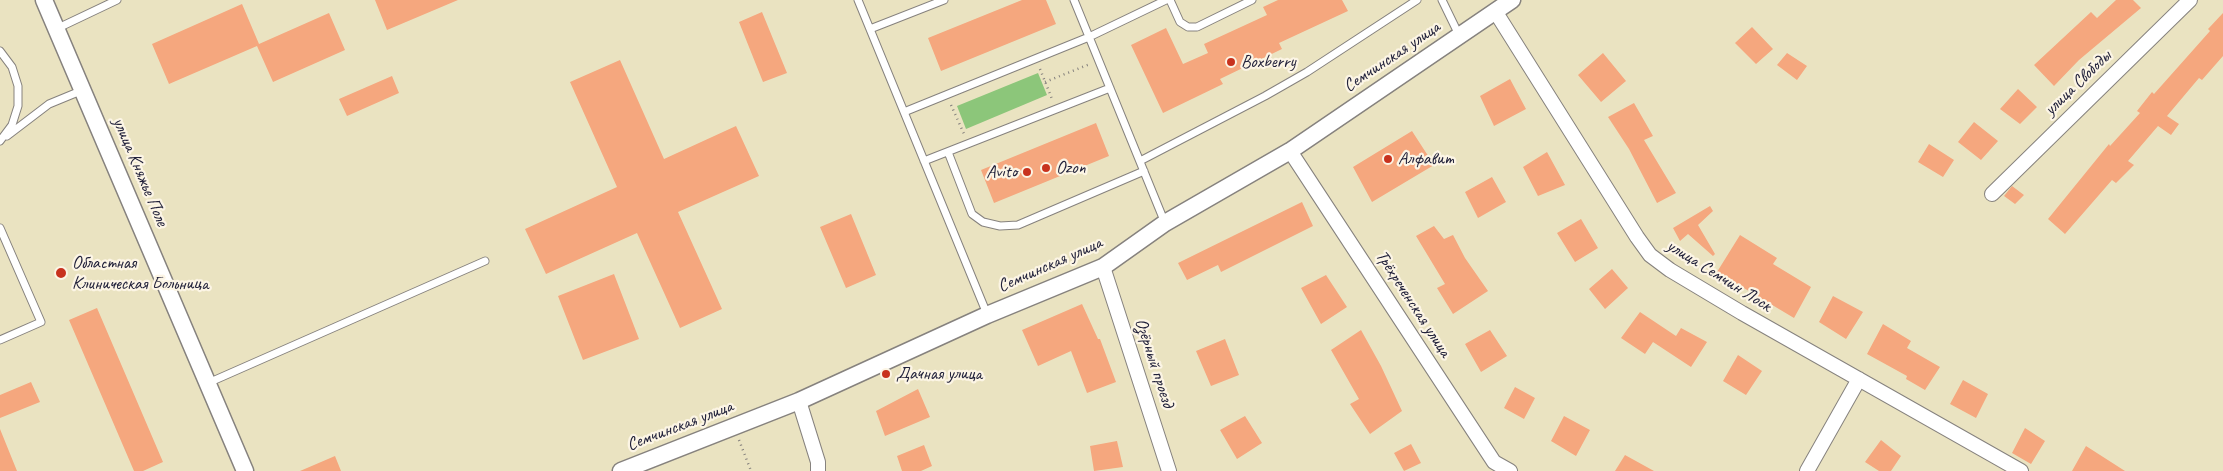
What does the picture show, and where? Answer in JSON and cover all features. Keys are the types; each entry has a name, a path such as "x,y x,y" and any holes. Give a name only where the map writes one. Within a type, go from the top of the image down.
{"street":[{"name":"улица Княжье Поле","path":"44,0 245,471"},
{"name":"Семчинская улица","path":"621,471 799,401 987,315 1103,267 1166,223 1290,152 1512,0"},
{"name":"улица Свободы","path":"1992,194 2190,0"},
{"name":"улица Семчин Лоск","path":"1495,11 1637,238 1650,255 1670,270 1742,313 2021,471"},
{"name":"Трёхреченская улица","path":"1290,152 1491,467 1510,471"},
{"name":"Озёрный проезд","path":"1103,267 1169,471"},
{"path":"1807,471 1859,379"},
{"path":"799,401 818,462 818,471"}],"lane":[{"path":"56,29 117,0"},
{"path":"858,0 987,315"},
{"path":"870,29 944,0"},
{"path":"1074,0 1166,223"},
{"path":"904,112 1090,37 1166,0"},
{"path":"1170,0 1180,22 1188,28 1196,27 1252,0"},
{"path":"1140,161 1265,96 1417,0"},
{"path":"1442,0 1459,36"},
{"path":"0,51 12,67 18,86 18,106 12,125 0,141"},
{"path":"924,161 1110,88"},
{"path":"0,141 49,104 83,90"},
{"path":"948,152 972,214 983,222 1000,226 1018,225 1144,171"},
{"path":"0,228 41,322 0,340"},
{"path":"208,383 486,261"}],"path":[{"path":"1035,59 1056,109"},
{"path":"1045,82 1092,63"},
{"path":"947,94 968,144"},
{"path":"734,427 751,471"}],"green space":[{"path":"1038,73 1047,95 966,129 957,106"}],"building":[{"path":"375,0 458,0 387,30"},
{"path":"1022,0 1046,0 1056,24 941,71 928,38"},
{"path":"1278,0 1342,0 1348,11 1279,43 1282,49 1220,79 1223,84 1163,113 1131,45 1166,28 1183,64 1208,53 1204,44 1267,15 1263,7"},
{"path":"2116,0 2133,0 2141,8 2079,60 2054,86 2034,65 2091,12 2097,18"},
{"path":"242,4 259,44 329,13 345,50 273,82 257,46 169,84 152,44"},
{"path":"762,12 787,73 763,82 739,22"},
{"path":"2223,13 2223,56 2202,80 2199,78 2167,116 2179,124 2171,135 2158,126 2128,161 2134,165 2116,183 2112,180 2065,234 2048,219 2109,144 2110,146 2140,113 2137,111 2152,92 2154,94 2210,31 2208,29"},
{"path":"1752,27 1773,49 1756,64 1735,43"},
{"path":"1603,53 1626,81 1601,102 1578,75"},
{"path":"1787,53 1807,66 1797,80 1777,65"},
{"path":"620,60 664,159 736,126 759,176 678,212 722,309 680,328 637,233 546,274 525,229 617,187 570,82"},
{"path":"392,76 399,93 347,116 339,99"},
{"path":"1510,79 1526,109 1494,126 1480,96"},
{"path":"2018,89 2037,107 2020,124 2000,109"},
{"path":"1634,103 1653,136 1644,140 1676,193 1657,203 1629,149 1608,117"},
{"path":"1974,122 1998,141 1981,160 1958,142"},
{"path":"1096,123 1109,156 994,203 981,170"},
{"path":"1412,131 1434,165 1372,202 1353,167"},
{"path":"1929,144 1954,160 1943,177 1918,162"},
{"path":"1547,152 1565,185 1538,196 1523,167"},
{"path":"1492,177 1506,202 1478,218 1465,192"},
{"path":"2012,186 2024,195 2015,204 2004,196"},
{"path":"1302,202 1313,226 1221,272 1218,265 1187,280 1178,263"},
{"path":"1710,206 1713,211 1698,225 1715,254 1713,256 1688,234 1680,241 1673,228"},
{"path":"851,214 876,275 846,288 820,227"},
{"path":"1581,219 1598,248 1575,262 1557,233"},
{"path":"1434,226 1444,239 1453,235 1465,258 1488,291 1453,314 1437,288 1445,284 1416,236"},
{"path":"1740,235 1777,258 1773,264 1811,287 1794,318 1717,272"},
{"path":"1612,269 1628,288 1605,309 1589,289"},
{"path":"614,274 639,339 583,360 558,296"},
{"path":"1326,275 1347,307 1321,324 1301,288"},
{"path":"1833,296 1863,312 1846,339 1819,322"},
{"path":"1082,304 1098,339 1100,339 1116,382 1087,393 1071,351 1038,366 1022,330"},
{"path":"97,308 163,462 143,471 134,471 69,320"},
{"path":"1640,312 1676,336 1681,328 1707,342 1691,367 1653,342 1645,354 1621,338"},
{"path":"1883,324 1911,341 1907,348 1940,367 1925,390 1906,379 1907,376 1867,354"},
{"path":"1361,330 1381,366 1402,411 1370,434 1350,404 1359,399 1331,350"},
{"path":"1490,330 1507,356 1481,372 1465,344"},
{"path":"1225,339 1239,375 1211,386 1196,351"},
{"path":"1738,355 1762,371 1746,395 1723,381"},
{"path":"1963,380 1988,394 1976,418 1950,404"},
{"path":"31,382 40,402 0,418 0,395"},
{"path":"1515,387 1535,398 1524,419 1504,408"},
{"path":"918,389 930,417 885,436 876,411"},
{"path":"1245,416 1262,443 1237,459 1220,430"},
{"path":"1564,416 1590,430 1576,456 1551,441"},
{"path":"2025,428 2045,441 2031,464 2012,453"},
{"path":"0,429 17,471 0,471"},
{"path":"1881,440 1901,456 1891,471 1879,471 1865,462"},
{"path":"1117,441 1123,467 1094,471 1090,446"},
{"path":"1411,444 1421,463 1404,471 1394,453"},
{"path":"924,445 932,466 921,471 902,471 897,456"},
{"path":"2086,446 2125,471 2072,471"},
{"path":"1625,455 1654,471 1615,471"},
{"path":"335,456 341,471 300,471"}],"place":[{"name":"Boxberry","path":"1231,62"},
{"name":"Алфавит","path":"1388,159"},
{"name":"Ozon","path":"1046,168"},
{"name":"Avito","path":"1027,172"},
{"name":"Областная Клиническая Больница","path":"61,273"},
{"name":"Дачная улица","path":"886,374"}]}
